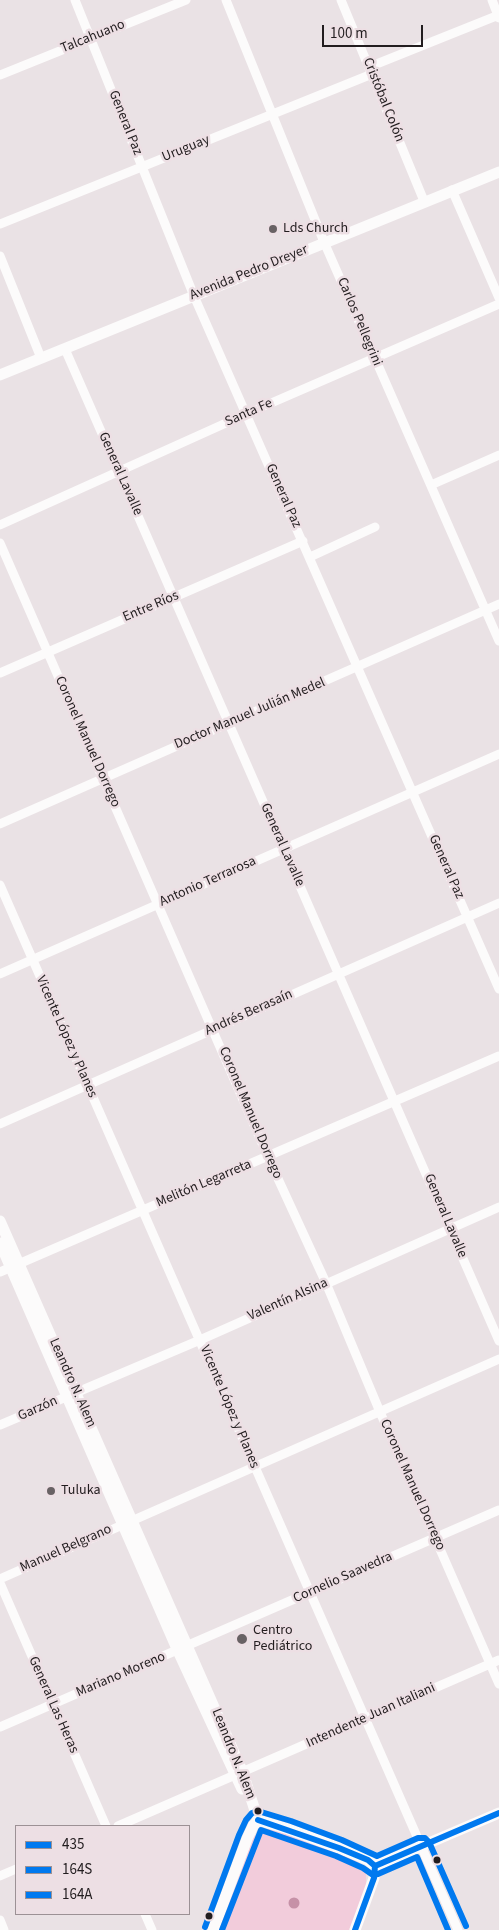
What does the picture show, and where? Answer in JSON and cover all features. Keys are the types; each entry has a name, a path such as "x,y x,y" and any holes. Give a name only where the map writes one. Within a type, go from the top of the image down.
{"main road":[{"name":"Avenida Pedro Dreyer","path":"0,375 499,172"},
{"name":"Leandro N. Alem","path":"0,1221 10,1268"},
{"name":"Leandro N. Alem","path":"0,1243 10,1268 72,1394 258,1820"},
{"path":"375,1866 499,1813"},
{"path":"213,1930 247,1839 258,1820 288,1828 339,1848 368,1860 375,1866"},
{"path":"355,1930 372,1887 375,1866"}],"street":[{"name":"General Paz","path":"75,0 194,296 499,989"},
{"name":"Talcahuano","path":"0,75 186,0"},
{"name":"Carlos Pellegrini","path":"226,0 324,242 499,641"},
{"name":"Cristóbal Colón","path":"341,0 424,201"},
{"path":"492,0 499,16"},
{"name":"Uruguay","path":"0,224 271,114 499,16"},
{"path":"452,190 499,298"},
{"path":"0,256 41,358"},
{"name":"Santa Fe","path":"0,524 499,304"},
{"name":"General Lavalle","path":"65,349 499,1341"},
{"path":"431,486 499,455"},
{"path":"310,557 375,527"},
{"name":"Entre Ríos","path":"0,672 303,541"},
{"name":"Coronel Manuel Dorrego","path":"0,543 214,1028 268,1156 326,1283 435,1538 494,1661 499,1684"},
{"name":"Doctor Manuel Julián Medel","path":"0,824 499,604"},
{"name":"Antonio Terrarosa","path":"0,974 499,754"},
{"name":"Vicente López y Planes","path":"0,885 458,1930"},
{"name":"Andrés Berasaín","path":"0,1124 499,903"},
{"name":"Melitón Legarreta","path":"10,1268 499,1056"},
{"name":"Valentín Alsina","path":"72,1394 200,1340 499,1207"},
{"name":"Manuel Belgrano","path":"0,1579 499,1359"},
{"name":"Garzón","path":"0,1426 72,1394"},
{"name":"Cornelio Saavedra","path":"182,1648 499,1510"},
{"name":"General Las Heras","path":"0,1583 106,1825"},
{"name":"Mariano Moreno","path":"0,1727 182,1648"},
{"name":"Intendente Juan Italiani","path":"120,1825 494,1661"},
{"path":"0,1876 15,1869"},
{"path":"145,1915 152,1930"},
{"path":"0,1920 4,1930"}],"shaded area":[{"path":"267,1829 275,1829 355,1860 363,1866 366,1875 366,1889 349,1930 219,1930 253,1837"},
{"path":"294,1897 300,1903 294,1909 288,1903"}],"transit line":[{"name":"164A","path":"205,1927 239,1835 246,1820 252,1813 258,1811 342,1840 377,1856 418,1838 425,1838 429,1842 466,1926"},
{"name":"435","path":"375,1866 499,1813"},
{"name":"435","path":"258,1820 339,1848 368,1860 375,1866"},
{"name":"164S","path":"222,1930 261,1830 336,1856 363,1868 373,1875 417,1857 448,1930"},
{"name":"435","path":"355,1930 374,1878 375,1866"}],"place":[{"name":"Lds Church","path":"273,229"},
{"name":"Tuluka","path":"51,1491"},
{"name":"Centro Pediátrico","path":"242,1639"}]}
